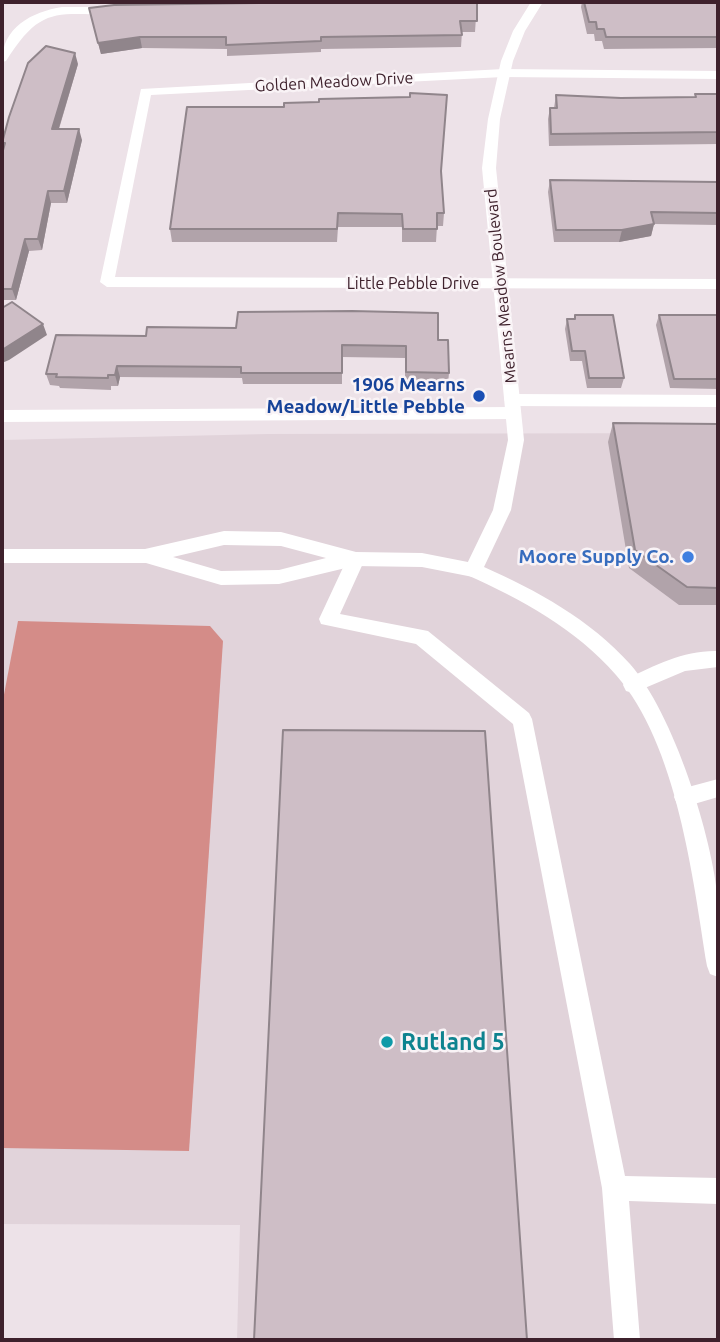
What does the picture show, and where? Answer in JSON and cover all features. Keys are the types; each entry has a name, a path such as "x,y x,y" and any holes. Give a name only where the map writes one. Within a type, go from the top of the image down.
{"street":[{"name":"Mearns Meadow Boulevard","path":"472,570 502,510 516,440 489,168 494,119 503,73 519,31 537,2"},
{"path":"2,58 9,43 27,22 45,12 131,11"},
{"name":"Golden Meadow Drive","path":"107,282 145,92 503,73 718,75"},
{"name":"Little Pebble Drive","path":"107,282 718,284"},
{"path":"2,416 718,401"},
{"path":"2,556 145,556 224,538 269,538 356,559"},
{"path":"145,556 221,578 279,577 356,559 422,560 472,570 527,593 576,626 625,671 669,747 711,878 718,966"},
{"path":"356,559 328,620 421,637 522,719 615,1188 626,1340"},
{"path":"633,685 684,661 700,657 718,659"},
{"path":"684,797 718,788"},
{"path":"615,1188 718,1191"}],"shaded area":[{"path":"718,433 718,1340 237,1340 240,1225 2,1224 2,440 268,434"},
{"path":"18,621 210,626 223,641 189,1151 2,1148 2,705"}],"building":[{"path":"477,2 477,21 460,21 462,35 321,37 321,41 226,45 226,37 140,37 98,43 89,8 114,5"},
{"path":"584,2 718,2 718,37 606,37 604,29 597,29 596,22 589,22"},
{"path":"46,46 75,53 52,129 79,129 64,191 48,191 38,239 25,239 12,289 2,289 2,154 5,143 2,143 28,63"},
{"path":"410,93 447,95 441,171 444,213 437,213 437,229 403,229 402,214 338,213 337,229 170,229 187,107 284,107 284,103 319,102 319,99 410,97"},
{"path":"695,94 718,94 718,132 551,134 550,108 557,108 556,95 621,98 696,97"},
{"path":"550,180 718,182 718,213 651,212 654,224 622,230 556,230"},
{"path":"12,302 43,324 2,350 2,308"},
{"path":"238,312 438,313 438,340 448,340 449,373 406,372 406,346 342,345 342,373 241,373 241,367 117,366 115,375 108,375 108,378 56,377 57,374 46,374 56,335 146,336 147,327 236,328"},
{"path":"575,315 613,315 624,378 589,378 585,351 572,351 567,319 575,319"},
{"path":"659,315 718,315 718,379 674,379"},
{"path":"613,423 718,424 718,588 687,587 635,550"},
{"name":"Rutland 5","path":"283,730 485,731 527,1340 254,1340"}],"place":[{"name":"1906 Mearns Meadow/Little Pebble","path":"479,396"},
{"name":"Moore Supply Co.","path":"688,557"},
{"name":"Rutland 5","path":"387,1042"}]}
